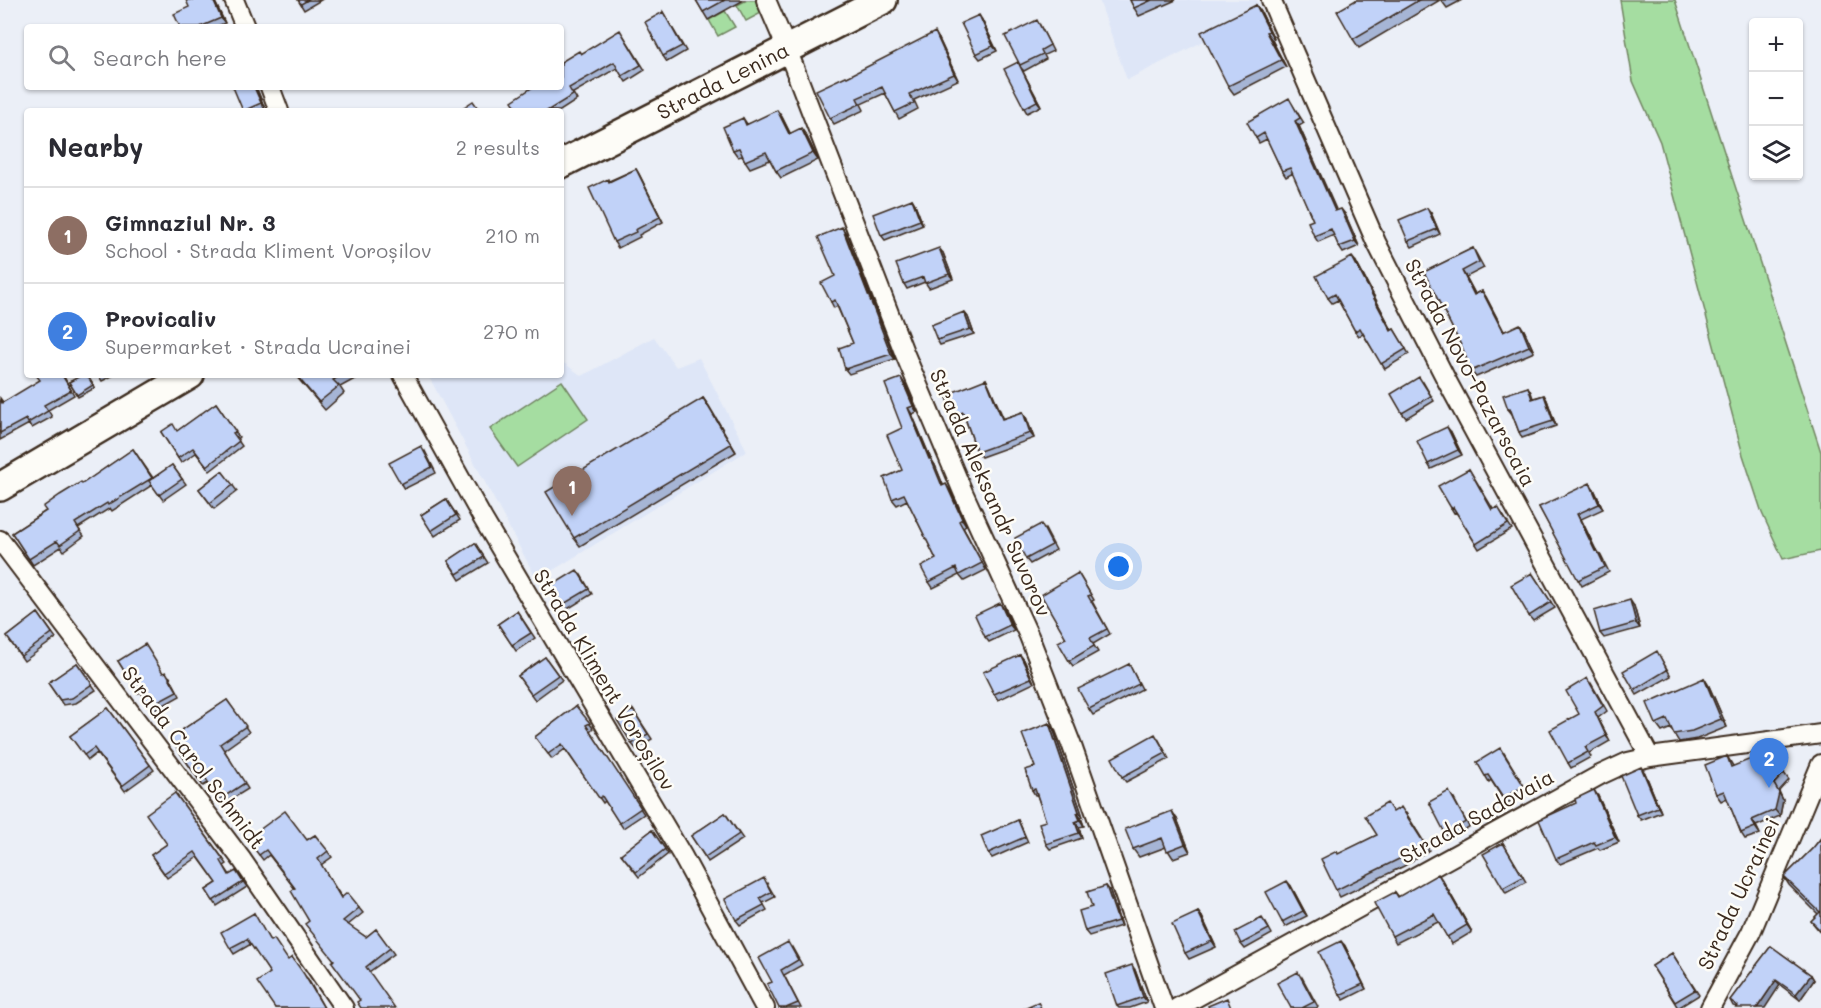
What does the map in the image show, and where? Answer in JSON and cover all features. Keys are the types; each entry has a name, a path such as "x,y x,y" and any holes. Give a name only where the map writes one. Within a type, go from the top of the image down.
{"street":[{"path":"234,0 244,24"},
{"name":"Strada Aleksandr Suvorov","path":"766,0 787,48 904,352 963,492 1029,636 1072,746 1164,1008"},
{"name":"Strada Lenina","path":"564,162 883,0"},
{"name":"Strada Novo-Pazarscaia","path":"1271,0 1376,242 1448,383 1650,757"},
{"path":"271,90 278,108"},
{"path":"0,487 185,378"},
{"name":"Strada Kliment Voroșilov","path":"405,378 483,519 682,855 765,1008"},
{"name":"Strada Carol Schmidt","path":"0,540 242,860 344,1008"},
{"name":"Strada Sadovaia","path":"1177,1008 1600,775 1628,762 1821,734"},
{"name":"Strada Ucrainei","path":"1710,1008 1751,932 1821,764"}],"shaded area":[{"path":"1099,0 1257,0 1261,12 1127,80"},
{"path":"654,337 676,367 699,358 747,451 537,580 430,378 564,378 564,363 582,376"}],"green space":[{"path":"747,0 756,0 763,12 746,21 737,5"},
{"path":"1620,0 1675,0 1821,452 1821,551 1783,559 1762,513 1743,455 1660,142 1633,81"},
{"path":"725,11 735,27 718,36 709,20"},
{"path":"562,381 588,419 517,467 490,429"}],"building":[{"path":"186,0 213,0 221,18 207,24 179,24 174,14 189,7"},
{"path":"696,0 725,0 703,12"},
{"path":"1130,0 1152,0 1134,8"},
{"path":"1356,0 1419,0 1353,39 1337,11"},
{"path":"1256,5 1269,31 1266,32 1281,60 1228,86 1201,32"},
{"path":"663,12 682,46 663,56 645,22"},
{"path":"979,15 993,46 976,54 961,23"},
{"path":"1037,20 1050,45 1041,50 1043,54 1020,65 1005,36"},
{"path":"620,30 641,65 622,76 614,62 569,88 573,95 552,108 517,108 512,101 528,90 564,90 564,60 579,51 581,54"},
{"path":"935,32 954,74 909,94 914,103 895,112 882,87 857,98 860,104 830,118 816,90 847,77"},
{"path":"1018,62 1037,101 1024,108 1004,69"},
{"path":"234,90 255,90 261,103 250,108 242,108"},
{"path":"1289,98 1300,118 1295,121 1335,211 1341,209 1355,241 1339,247 1331,229 1314,236 1308,222 1313,220 1290,168 1282,171 1264,133 1256,138 1247,122"},
{"path":"473,101 478,108 462,108"},
{"path":"777,110 789,134 801,128 813,153 776,171 766,152 745,161 739,148 733,150 723,127 743,118 746,125"},
{"path":"636,169 660,217 614,242 589,188 608,179 609,182"},
{"path":"912,199 920,220 881,235 873,214"},
{"path":"1427,208 1437,229 1408,241 1399,220"},
{"path":"842,227 891,354 845,369 839,348 853,343 835,300 831,302 821,283 835,276 818,237"},
{"path":"939,248 949,274 925,283 923,277 904,284 896,264"},
{"path":"1473,248 1479,262 1462,271 1474,295 1482,291 1503,332 1520,324 1529,346 1471,371 1463,349 1424,272"},
{"path":"1352,257 1391,331 1394,329 1406,349 1381,364 1360,328 1355,331 1335,294 1328,298 1316,276"},
{"path":"964,312 970,329 937,340 931,325"},
{"path":"1419,377 1431,396 1402,413 1391,394"},
{"path":"38,378 64,378 71,390 44,405 48,411 28,423 26,419 0,433 0,399 2,403 40,380"},
{"path":"76,378 89,378 93,385 77,395 69,382"},
{"path":"299,378 337,378 333,380 339,386 319,402"},
{"path":"901,378 913,406 908,408 929,459 931,459 942,486 946,484 962,519 959,521 982,563 959,575 956,568 929,582 921,567 936,559 904,494 892,499 884,478 902,470 887,435 902,428 885,384"},
{"path":"986,379 1002,419 1023,412 1030,433 977,452 963,412 954,416 946,395"},
{"path":"1528,387 1532,399 1544,395 1553,421 1519,432 1503,395"},
{"path":"703,398 731,444 574,538 546,492"},
{"path":"216,403 236,432 233,433 239,441 207,466 193,448 178,458 161,432 173,424 177,431"},
{"path":"1447,427 1458,450 1428,464 1417,441"},
{"path":"421,446 432,467 401,484 389,463"},
{"path":"133,449 152,478 75,523 80,531 60,545 57,541 29,559 12,533 46,511 43,507 60,495 81,482 82,484"},
{"path":"172,465 182,479 159,495 149,481"},
{"path":"1469,469 1492,510 1498,507 1508,524 1476,544 1438,486"},
{"path":"222,471 233,485 210,503 199,489"},
{"path":"1590,483 1599,504 1577,514 1605,567 1578,580 1539,507"},
{"path":"446,499 456,515 431,531 421,515"},
{"path":"1041,524 1052,545 1026,559 1015,538"},
{"path":"475,543 484,557 457,574 448,561"},
{"path":"577,570 589,589 562,605 551,586"},
{"path":"1078,573 1107,629 1090,638 1094,646 1069,661 1058,642 1066,638 1041,595"},
{"path":"1532,573 1551,602 1529,616 1511,585"},
{"path":"1630,600 1636,623 1600,633 1594,611"},
{"path":"1000,603 1010,625 985,637 975,615"},
{"path":"517,611 531,633 512,645 498,624"},
{"path":"38,613 52,633 21,656 7,637"},
{"path":"145,644 177,691 149,706 138,686 135,688 118,661"},
{"path":"1657,651 1667,670 1634,690 1623,671"},
{"path":"1020,655 1031,678 994,694 983,672"},
{"path":"545,657 558,675 531,694 518,676"},
{"path":"77,663 92,684 72,698 60,700 48,683"},
{"path":"1129,664 1139,684 1089,709 1078,689"},
{"path":"1587,678 1603,706 1595,712 1606,736 1585,747 1588,752 1568,763 1550,730 1579,714 1566,691"},
{"path":"1704,678 1721,719 1692,731 1674,734 1667,719 1656,724 1647,703"},
{"path":"227,700 246,726 220,744 245,783 219,800 205,777 200,781 170,738"},
{"path":"576,706 590,723 586,725 641,808 619,823 602,796 599,798 562,744 548,754 535,737"},
{"path":"108,708 150,765 122,786 94,748 84,755 70,736"},
{"path":"633,710 648,734 632,744 617,720"},
{"path":"1049,723 1080,820 1075,822 1079,833 1046,844 1039,823 1046,821 1035,789 1032,790 1025,770 1035,767 1022,734"},
{"path":"1155,734 1166,753 1122,777 1112,758"},
{"path":"1500,748 1524,786 1503,798 1477,762"},
{"path":"1727,756 1731,767 1751,759 1766,764 1770,773 1784,773 1774,784 1779,793 1775,810 1752,820 1755,827 1741,833 1724,791 1716,794 1705,765"},
{"path":"1641,767 1658,807 1637,815 1621,776"},
{"path":"1594,790 1615,837 1596,845 1594,842 1556,859 1539,820 1576,803 1575,799"},
{"path":"1449,791 1466,822 1445,833 1429,802"},
{"path":"175,793 223,859 221,861 229,875 236,871 243,882 213,901 206,890 217,883 195,852 164,873 151,855 167,844 146,814"},
{"path":"1387,803 1393,812 1401,807 1424,843 1399,859 1336,890 1321,859 1337,851 1338,854 1377,835 1365,816"},
{"path":"285,811 307,840 315,835 328,851 318,859 341,898 347,893 359,908 343,921 366,937 376,929 390,948 366,967 395,1008 361,1008 357,1002 360,1000 332,962 334,960 305,924 309,921 291,891 295,888 266,850 259,855 247,839"},
{"path":"1172,811 1185,844 1167,851 1162,838 1133,849 1125,829"},
{"path":"725,813 739,834 705,857 691,836"},
{"path":"1018,820 1025,837 988,853 981,836"},
{"path":"652,830 665,849 636,872 621,854"},
{"path":"1821,838 1821,931 1811,921 1820,912 1784,877"},
{"path":"1503,843 1523,877 1503,888 1483,854"},
{"path":"1438,874 1467,925 1447,937 1434,914 1392,936 1374,903 1395,892 1398,897"},
{"path":"764,878 771,892 760,898 764,905 736,920 725,899"},
{"path":"1287,881 1303,911 1282,922 1266,892"},
{"path":"1106,886 1118,921 1085,931 1079,911 1092,907 1087,892"},
{"path":"1198,912 1212,941 1185,953 1172,924"},
{"path":"254,913 270,941 274,939 288,960 292,957 324,1008 275,1008 257,982 270,973 247,939 230,948 221,932"},
{"path":"1262,918 1269,929 1241,944 1235,932"},
{"path":"1341,941 1363,984 1340,995 1319,952"},
{"path":"788,942 798,960 781,970 798,1003 779,1008 767,984 772,982 759,958"},
{"path":"1771,946 1811,975 1796,994 1776,980 1757,1008 1736,1008 1738,1006 1730,1000"},
{"path":"1672,953 1695,990 1675,1002 1652,966"},
{"path":"1132,965 1143,997 1117,1006 1106,974"},
{"path":"1298,972 1314,1002 1302,1008 1291,1008 1277,983"},
{"path":"1227,998 1231,1008 1209,1008 1208,1006"},
{"path":"1038,1002 1041,1008 1024,1008"}],"place":[{"name":"Gimnaziul Nr. 3","path":"572,516"},
{"name":"Provicaliv","path":"1769,788"}]}
